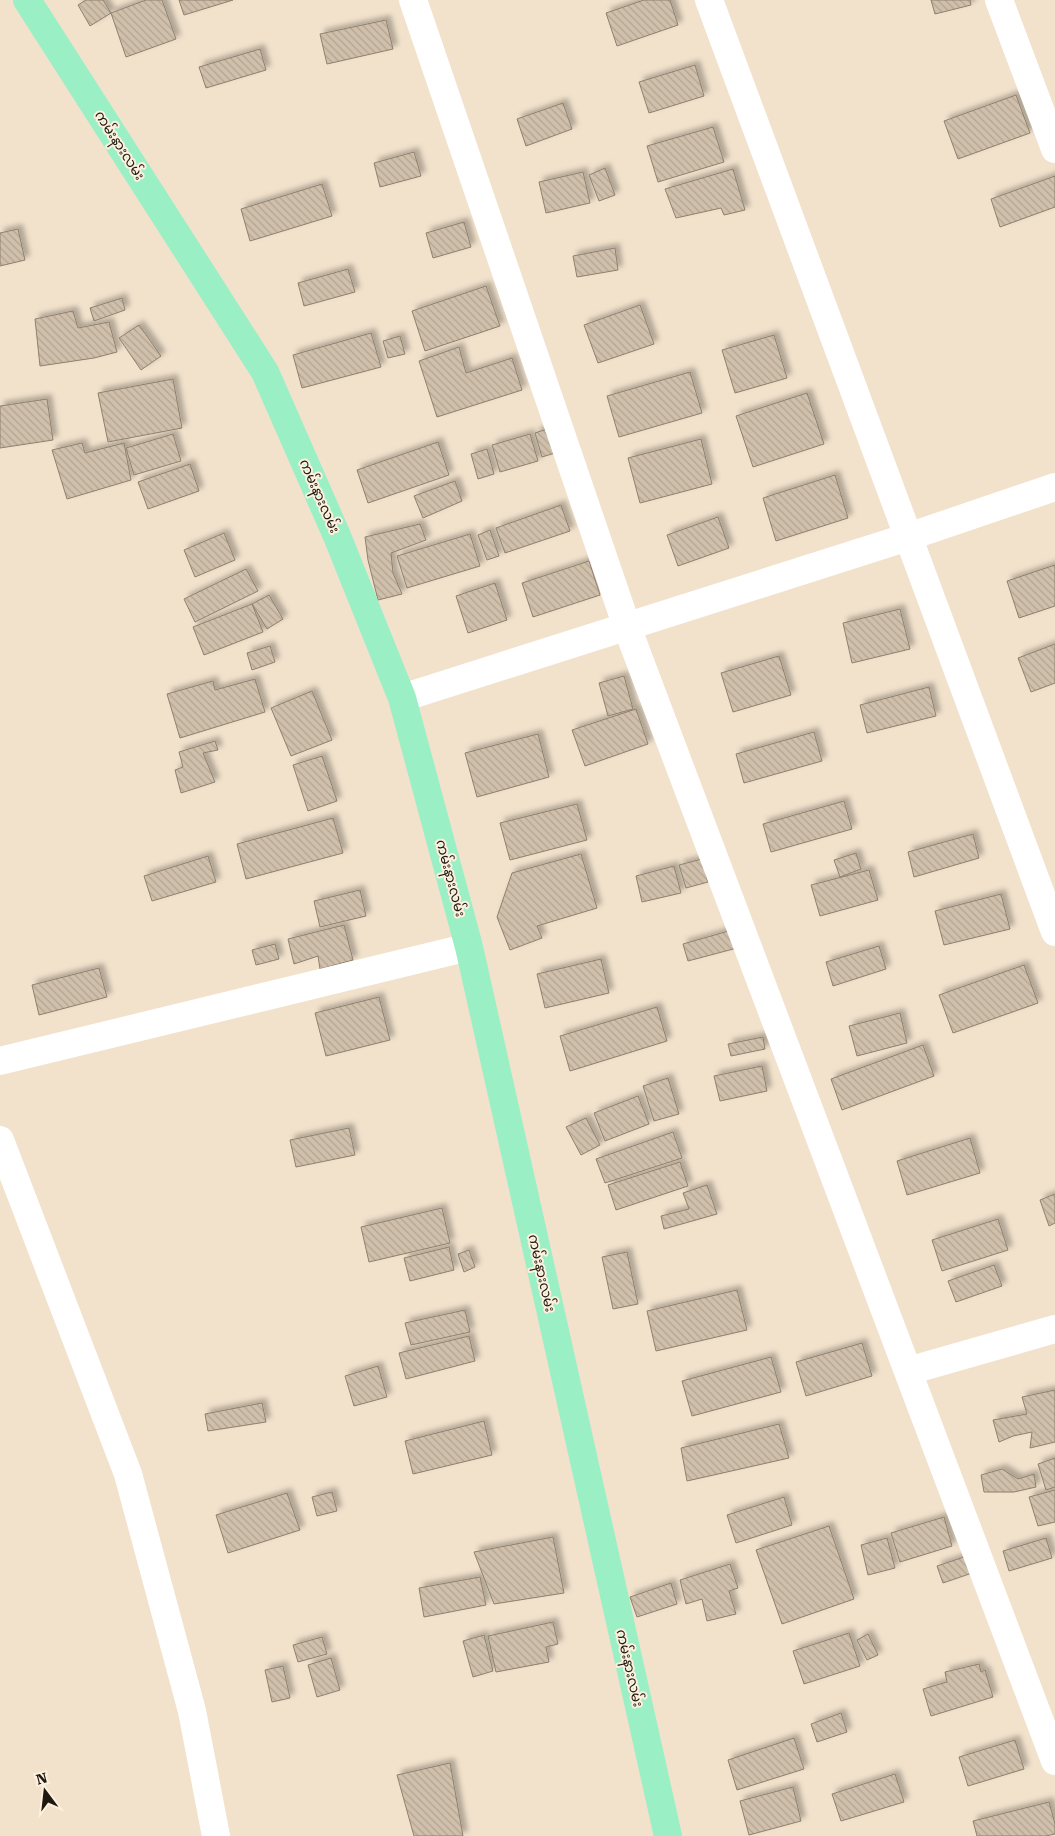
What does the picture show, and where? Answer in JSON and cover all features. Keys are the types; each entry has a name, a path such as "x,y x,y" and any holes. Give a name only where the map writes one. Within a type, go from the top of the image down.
{"main road":[{"name":"ကမ်းနားလမ်း","path":"27,0 265,372 337,536 402,698 469,947 668,1836"}],"street":[{"path":"413,0 626,627 1055,1760"},
{"path":"709,0 1055,932"},
{"path":"999,0 1055,149"},
{"path":"402,698 908,537 1055,487"},
{"path":"0,1061 469,947"},
{"path":"0,1140 128,1474 192,1711 216,1836"},
{"path":"908,1371 1055,1329"}],"building":[{"path":"86,0 103,0 111,13 90,26 78,5"},
{"path":"146,0 162,0 176,39 126,57 111,13"},
{"path":"179,0 233,0 184,15"},
{"path":"644,0 670,0 678,25 617,46 606,13"},
{"path":"931,0 970,0 971,5 935,14"},
{"path":"386,20 393,49 327,64 320,34"},
{"path":"260,49 266,70 206,88 199,67"},
{"path":"695,65 704,96 649,113 639,82"},
{"path":"1016,95 1030,133 958,159 944,121"},
{"path":"563,103 572,129 526,146 517,119"},
{"path":"713,127 724,162 658,182 647,146"},
{"path":"414,152 421,176 380,187 374,163"},
{"path":"605,168 615,195 599,201 589,175"},
{"path":"733,169 745,210 724,215 721,208 676,218 665,189"},
{"path":"583,172 590,203 546,213 539,182"},
{"path":"1055,176 1055,207 1000,227 991,199"},
{"path":"322,184 332,216 250,241 241,209"},
{"path":"464,222 471,247 433,258 426,233"},
{"path":"18,229 25,260 0,266 0,233"},
{"path":"615,248 618,270 577,277 573,256"},
{"path":"348,269 355,292 304,306 298,283"},
{"path":"486,286 500,326 425,351 412,311"},
{"path":"122,298 125,310 94,321 90,308"},
{"path":"640,305 654,344 598,363 584,325"},
{"path":"73,311 78,328 109,322 117,352 94,358 40,366 35,319"},
{"path":"139,325 161,356 141,370 119,338"},
{"path":"371,333 381,367 302,388 293,355"},
{"path":"774,335 787,378 735,393 722,350"},
{"path":"400,336 405,354 388,358 383,341"},
{"path":"459,347 466,373 512,358 522,390 437,417 419,361"},
{"path":"690,372 702,413 619,437 607,396"},
{"path":"173,379 182,428 108,442 98,393"},
{"path":"807,393 824,444 753,467 736,416"},
{"path":"47,399 53,440 0,448 0,406"},
{"path":"547,429 555,453 542,457 535,433"},
{"path":"173,434 181,461 134,475 126,448"},
{"path":"530,434 538,461 500,472 492,445"},
{"path":"701,439 712,484 640,503 628,458"},
{"path":"438,442 449,475 368,503 357,470"},
{"path":"82,443 85,453 124,443 131,480 67,499 52,450"},
{"path":"487,449 494,474 478,479 471,454"},
{"path":"190,464 199,491 148,509 138,482"},
{"path":"835,475 848,518 776,541 763,498"},
{"path":"455,481 462,501 423,518 414,496"},
{"path":"561,505 570,531 505,553 496,528"},
{"path":"718,517 729,548 678,566 667,535"},
{"path":"420,524 426,540 391,553 393,573 402,594 378,600 368,560 365,537"},
{"path":"490,530 499,556 487,560 478,535"},
{"path":"224,533 235,560 195,577 184,550"},
{"path":"470,534 480,566 407,588 397,556"},
{"path":"589,561 600,595 533,617 522,583"},
{"path":"1055,565 1055,606 1019,618 1007,581"},
{"path":"246,569 258,591 195,622 184,599"},
{"path":"495,583 507,620 468,633 456,596"},
{"path":"269,595 283,619 267,629 252,604"},
{"path":"252,604 263,632 204,655 193,627"},
{"path":"900,609 910,649 852,663 843,623"},
{"path":"1055,644 1055,683 1031,692 1018,658"},
{"path":"270,646 275,662 252,670 247,653"},
{"path":"779,656 791,695 733,712 721,673"},
{"path":"624,676 633,709 608,716 599,683"},
{"path":"255,679 265,712 180,738 167,694 213,681 215,690"},
{"path":"929,687 936,716 867,733 860,705"},
{"path":"312,691 332,740 291,756 271,708"},
{"path":"636,709 648,744 585,766 572,730"},
{"path":"814,732 822,761 744,783 736,754"},
{"path":"538,734 549,777 477,797 465,753"},
{"path":"215,741 218,750 203,753 215,782 181,793 175,770 183,767 179,752"},
{"path":"322,756 337,801 308,811 293,765"},
{"path":"844,801 852,829 771,852 763,824"},
{"path":"577,804 587,840 510,860 500,823"},
{"path":"333,818 343,853 246,879 237,844"},
{"path":"973,834 979,858 914,877 908,852"},
{"path":"856,853 861,869 840,877 834,860"},
{"path":"581,854 597,908 537,926 542,938 510,950 497,917 512,873"},
{"path":"208,856 216,882 152,901 144,876"},
{"path":"702,859 708,882 686,888 679,865"},
{"path":"674,866 681,893 642,902 636,876"},
{"path":"869,870 878,900 820,916 811,885"},
{"path":"360,890 366,916 320,927 314,901"},
{"path":"1001,894 1010,929 944,945 935,911"},
{"path":"344,925 353,960 320,969 318,956 294,964 288,939"},
{"path":"732,930 737,948 688,961 683,944"},
{"path":"275,944 279,959 256,965 252,950"},
{"path":"879,946 886,969 833,986 826,962"},
{"path":"601,959 609,993 545,1008 537,974"},
{"path":"1024,965 1038,1003 953,1033 939,995"},
{"path":"99,968 107,997 39,1015 32,985"},
{"path":"379,997 390,1040 326,1056 315,1013"},
{"path":"657,1007 667,1041 570,1071 560,1036"},
{"path":"900,1013 907,1043 857,1056 849,1026"},
{"path":"763,1037 765,1049 731,1056 728,1044"},
{"path":"923,1045 934,1076 842,1110 831,1079"},
{"path":"762,1066 767,1091 720,1101 714,1076"},
{"path":"668,1078 679,1114 654,1121 643,1086"},
{"path":"638,1096 649,1124 605,1141 594,1113"},
{"path":"586,1118 600,1145 581,1155 566,1127"},
{"path":"349,1128 355,1155 296,1167 290,1140"},
{"path":"673,1132 682,1158 605,1183 596,1159"},
{"path":"970,1138 980,1173 907,1195 897,1161"},
{"path":"680,1162 688,1186 616,1210 608,1185"},
{"path":"707,1185 717,1214 664,1229 661,1216 689,1209 683,1193"},
{"path":"1055,1194 1055,1223 1049,1226 1040,1200"},
{"path":"442,1208 450,1243 369,1262 361,1227"},
{"path":"998,1219 1008,1250 942,1271 932,1240"},
{"path":"449,1247 454,1270 410,1281 404,1258"},
{"path":"469,1250 475,1267 464,1272 458,1254"},
{"path":"627,1252 638,1304 613,1309 602,1257"},
{"path":"994,1265 1002,1286 956,1302 948,1281"},
{"path":"737,1290 747,1330 656,1351 647,1311"},
{"path":"465,1310 470,1332 411,1345 405,1323"},
{"path":"469,1336 475,1361 406,1379 399,1353"},
{"path":"862,1343 872,1376 806,1396 796,1362"},
{"path":"771,1357 781,1392 692,1416 682,1381"},
{"path":"378,1366 387,1397 354,1406 345,1376"},
{"path":"1055,1390 1055,1442 1030,1448 1032,1432 1013,1436 999,1442 993,1420 1027,1414 1022,1397"},
{"path":"262,1403 266,1422 208,1431 205,1414"},
{"path":"484,1421 492,1455 413,1474 405,1441"},
{"path":"779,1424 789,1458 687,1481 681,1448"},
{"path":"1055,1458 1055,1487 1046,1490 1038,1464"},
{"path":"1002,1469 1018,1479 1034,1474 1036,1487 1014,1492 984,1492 981,1475"},
{"path":"1055,1490 1055,1522 1038,1526 1029,1497"},
{"path":"332,1492 337,1511 317,1516 312,1497"},
{"path":"287,1493 300,1530 228,1553 216,1515"},
{"path":"784,1497 792,1525 736,1543 727,1515"},
{"path":"944,1517 952,1546 900,1562 891,1533"},
{"path":"829,1526 854,1599 782,1624 756,1550"},
{"path":"553,1537 564,1593 494,1604 474,1552"},
{"path":"887,1538 895,1568 868,1575 861,1545"},
{"path":"1046,1538 1052,1558 1009,1571 1003,1551"},
{"path":"970,1555 975,1572 943,1583 937,1566"},
{"path":"730,1564 738,1588 729,1591 736,1614 707,1621 702,1599 686,1604 680,1580"},
{"path":"480,1577 486,1605 424,1617 419,1588"},
{"path":"671,1583 677,1604 637,1617 630,1597"},
{"path":"553,1622 558,1644 546,1647 549,1662 496,1672 488,1636"},
{"path":"849,1633 860,1666 804,1684 793,1651"},
{"path":"868,1634 878,1655 867,1660 857,1640"},
{"path":"484,1635 493,1671 473,1677 463,1641"},
{"path":"322,1637 327,1654 298,1662 293,1645"},
{"path":"331,1658 340,1690 317,1697 308,1665"},
{"path":"979,1664 981,1672 985,1670 993,1697 931,1716 923,1689 947,1682 945,1672"},
{"path":"283,1666 290,1698 272,1702 265,1670"},
{"path":"841,1713 847,1732 817,1742 811,1724"},
{"path":"794,1738 804,1769 737,1790 728,1760"},
{"path":"1015,1740 1024,1769 968,1786 959,1757"},
{"path":"450,1763 463,1836 414,1836 397,1775"},
{"path":"895,1774 904,1802 841,1821 832,1794"},
{"path":"793,1787 801,1821 749,1835 740,1801"},
{"path":"1049,1802 1055,1824 1055,1834 1046,1836 977,1836 973,1821"}]}
